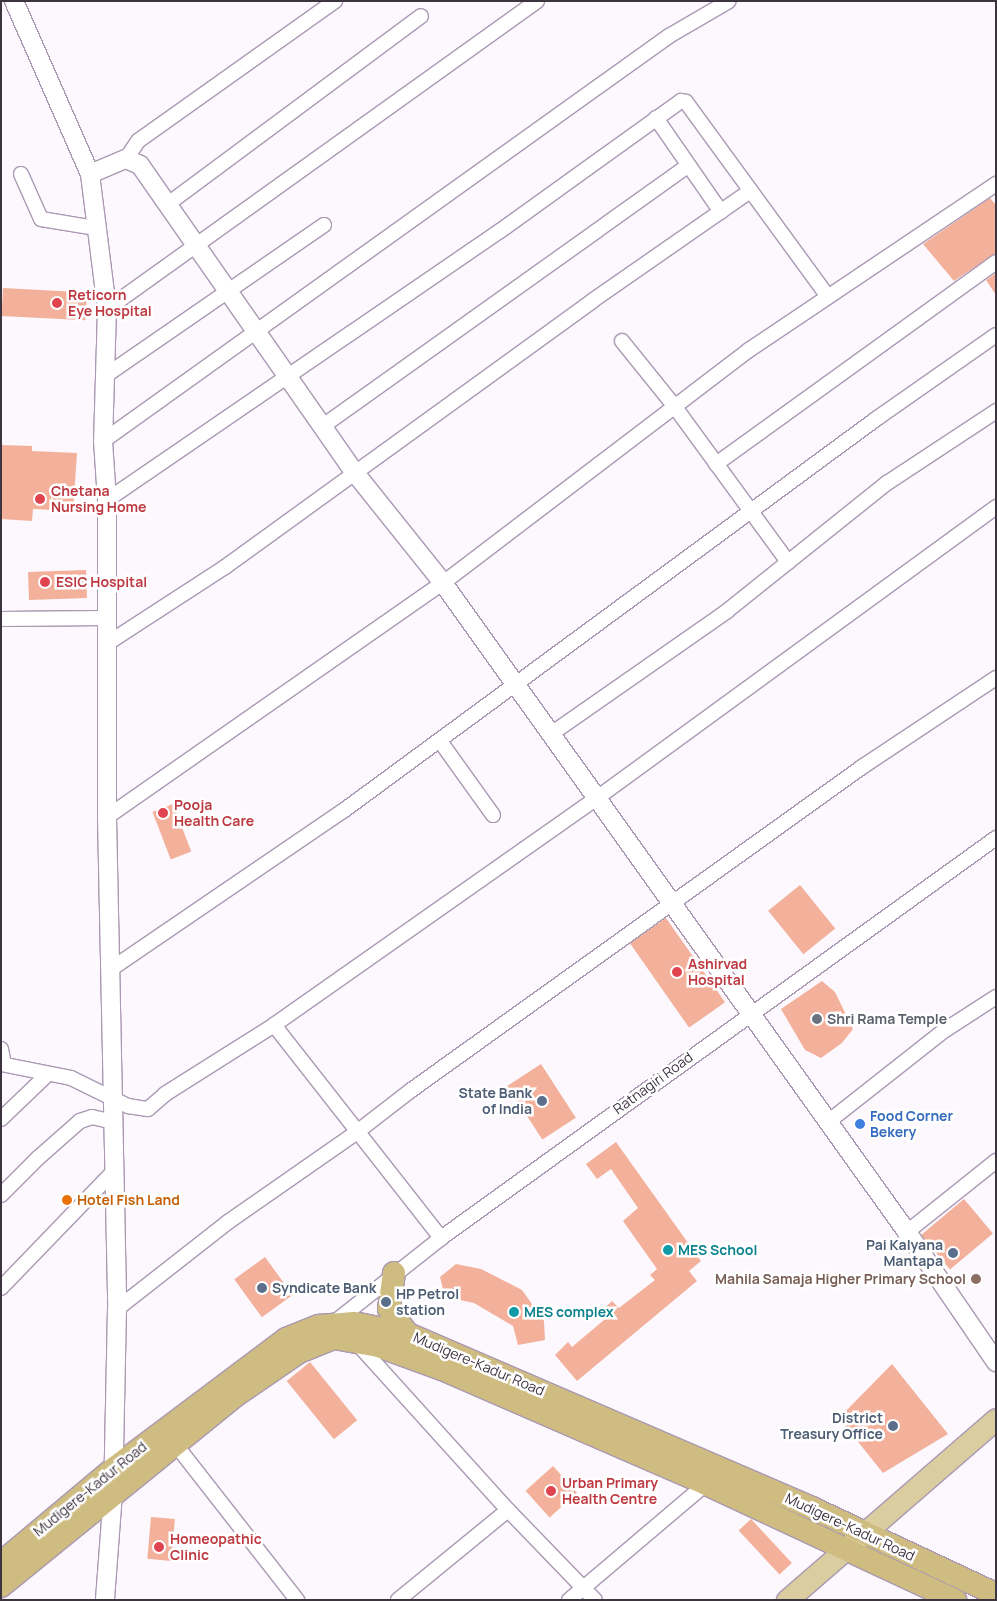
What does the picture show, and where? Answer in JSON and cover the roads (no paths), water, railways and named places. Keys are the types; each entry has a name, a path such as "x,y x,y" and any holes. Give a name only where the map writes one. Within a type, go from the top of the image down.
{"highway":[{"path":"394,1273 389,1309 408,1334"},
{"name":"Mudigere-Kadur Road","path":"1,1563 113,1469 286,1339 327,1332 354,1323 408,1334 866,1532 996,1594"},
{"name":"Mudigere-Kadur Road","path":"327,1332 413,1358 706,1484 954,1600"},
{"name":"Mudigere-Kadur Road","path":"1,1586 232,1398 327,1332"}],"main road":[{"path":"787,1600 996,1419"}],"street":[{"path":"14,1 90,174 107,309 103,441 107,500 107,817 114,1097 112,1173 117,1309 113,1493 105,1600"},
{"path":"90,174 126,159 138,141 335,1"},
{"path":"107,309 537,1"},
{"path":"103,441 257,333 669,36 729,1"},
{"path":"168,204 421,16"},
{"path":"107,500 500,230 681,101 686,102 828,297"},
{"path":"656,118 720,212"},
{"path":"126,159 140,165 355,473 443,583 907,1232 996,1362"},
{"path":"323,426 688,166"},
{"path":"20,174 41,219 96,228"},
{"path":"107,817 443,583 749,350 996,184"},
{"path":"108,643 224,567 750,192"},
{"path":"105,376 324,225"},
{"path":"716,464 996,262"},
{"path":"111,970 440,741 750,511 996,335"},
{"path":"622,341 675,407 788,562"},
{"path":"551,734 727,611 887,483 996,411"},
{"path":"1,1049 3,1064 71,1078 114,1097 128,1106 148,1109 165,1094 274,1024 597,798 996,507"},
{"path":"1,619 106,618"},
{"path":"117,1309 228,1222 357,1132 671,903 862,767 996,678"},
{"path":"440,741 493,815"},
{"name":"Ratnagiri Road","path":"327,1332 394,1273 441,1238 749,1013 996,838"},
{"path":"828,1122 944,1030 996,997"},
{"path":"274,1024 441,1238"},
{"path":"1,1119 48,1074"},
{"path":"1,1195 38,1158 80,1121 92,1117 112,1122"},
{"path":"907,1232 996,1161"},
{"path":"1,1288 112,1173"},
{"path":"353,1339 508,1510 595,1600"},
{"path":"176,1445 296,1600"},
{"path":"569,1600 583,1586 706,1484"},
{"path":"398,1600 508,1510"}],"place":[{"name":"Reticorn Eye Hospital","path":"57,303"},
{"name":"Chetana Nursing Home","path":"40,499"},
{"name":"ESIC Hospital","path":"45,582"},
{"name":"Pooja Health Care","path":"163,813"},
{"name":"Ashirvad Hospital","path":"677,972"},
{"name":"Shri Rama Temple","path":"817,1019"},
{"name":"State Bank of India","path":"542,1101"},
{"name":"Food Corner Bekery","path":"860,1124"},
{"name":"Hotel Fish Land","path":"67,1200"},
{"name":"MES School","path":"668,1250"},
{"name":"Pai Kalyana Mantapa","path":"953,1253"},
{"name":"Mahila Samaja Higher Primary School","path":"976,1279"},
{"name":"Syndicate Bank","path":"262,1288"},
{"name":"HP Petrol station","path":"386,1302"},
{"name":"MES complex","path":"514,1312"},
{"name":"District Treasury Office","path":"893,1426"},
{"name":"Urban Primary Health Centre","path":"551,1491"},
{"name":"Homeopathic Clinic","path":"159,1547"}]}
